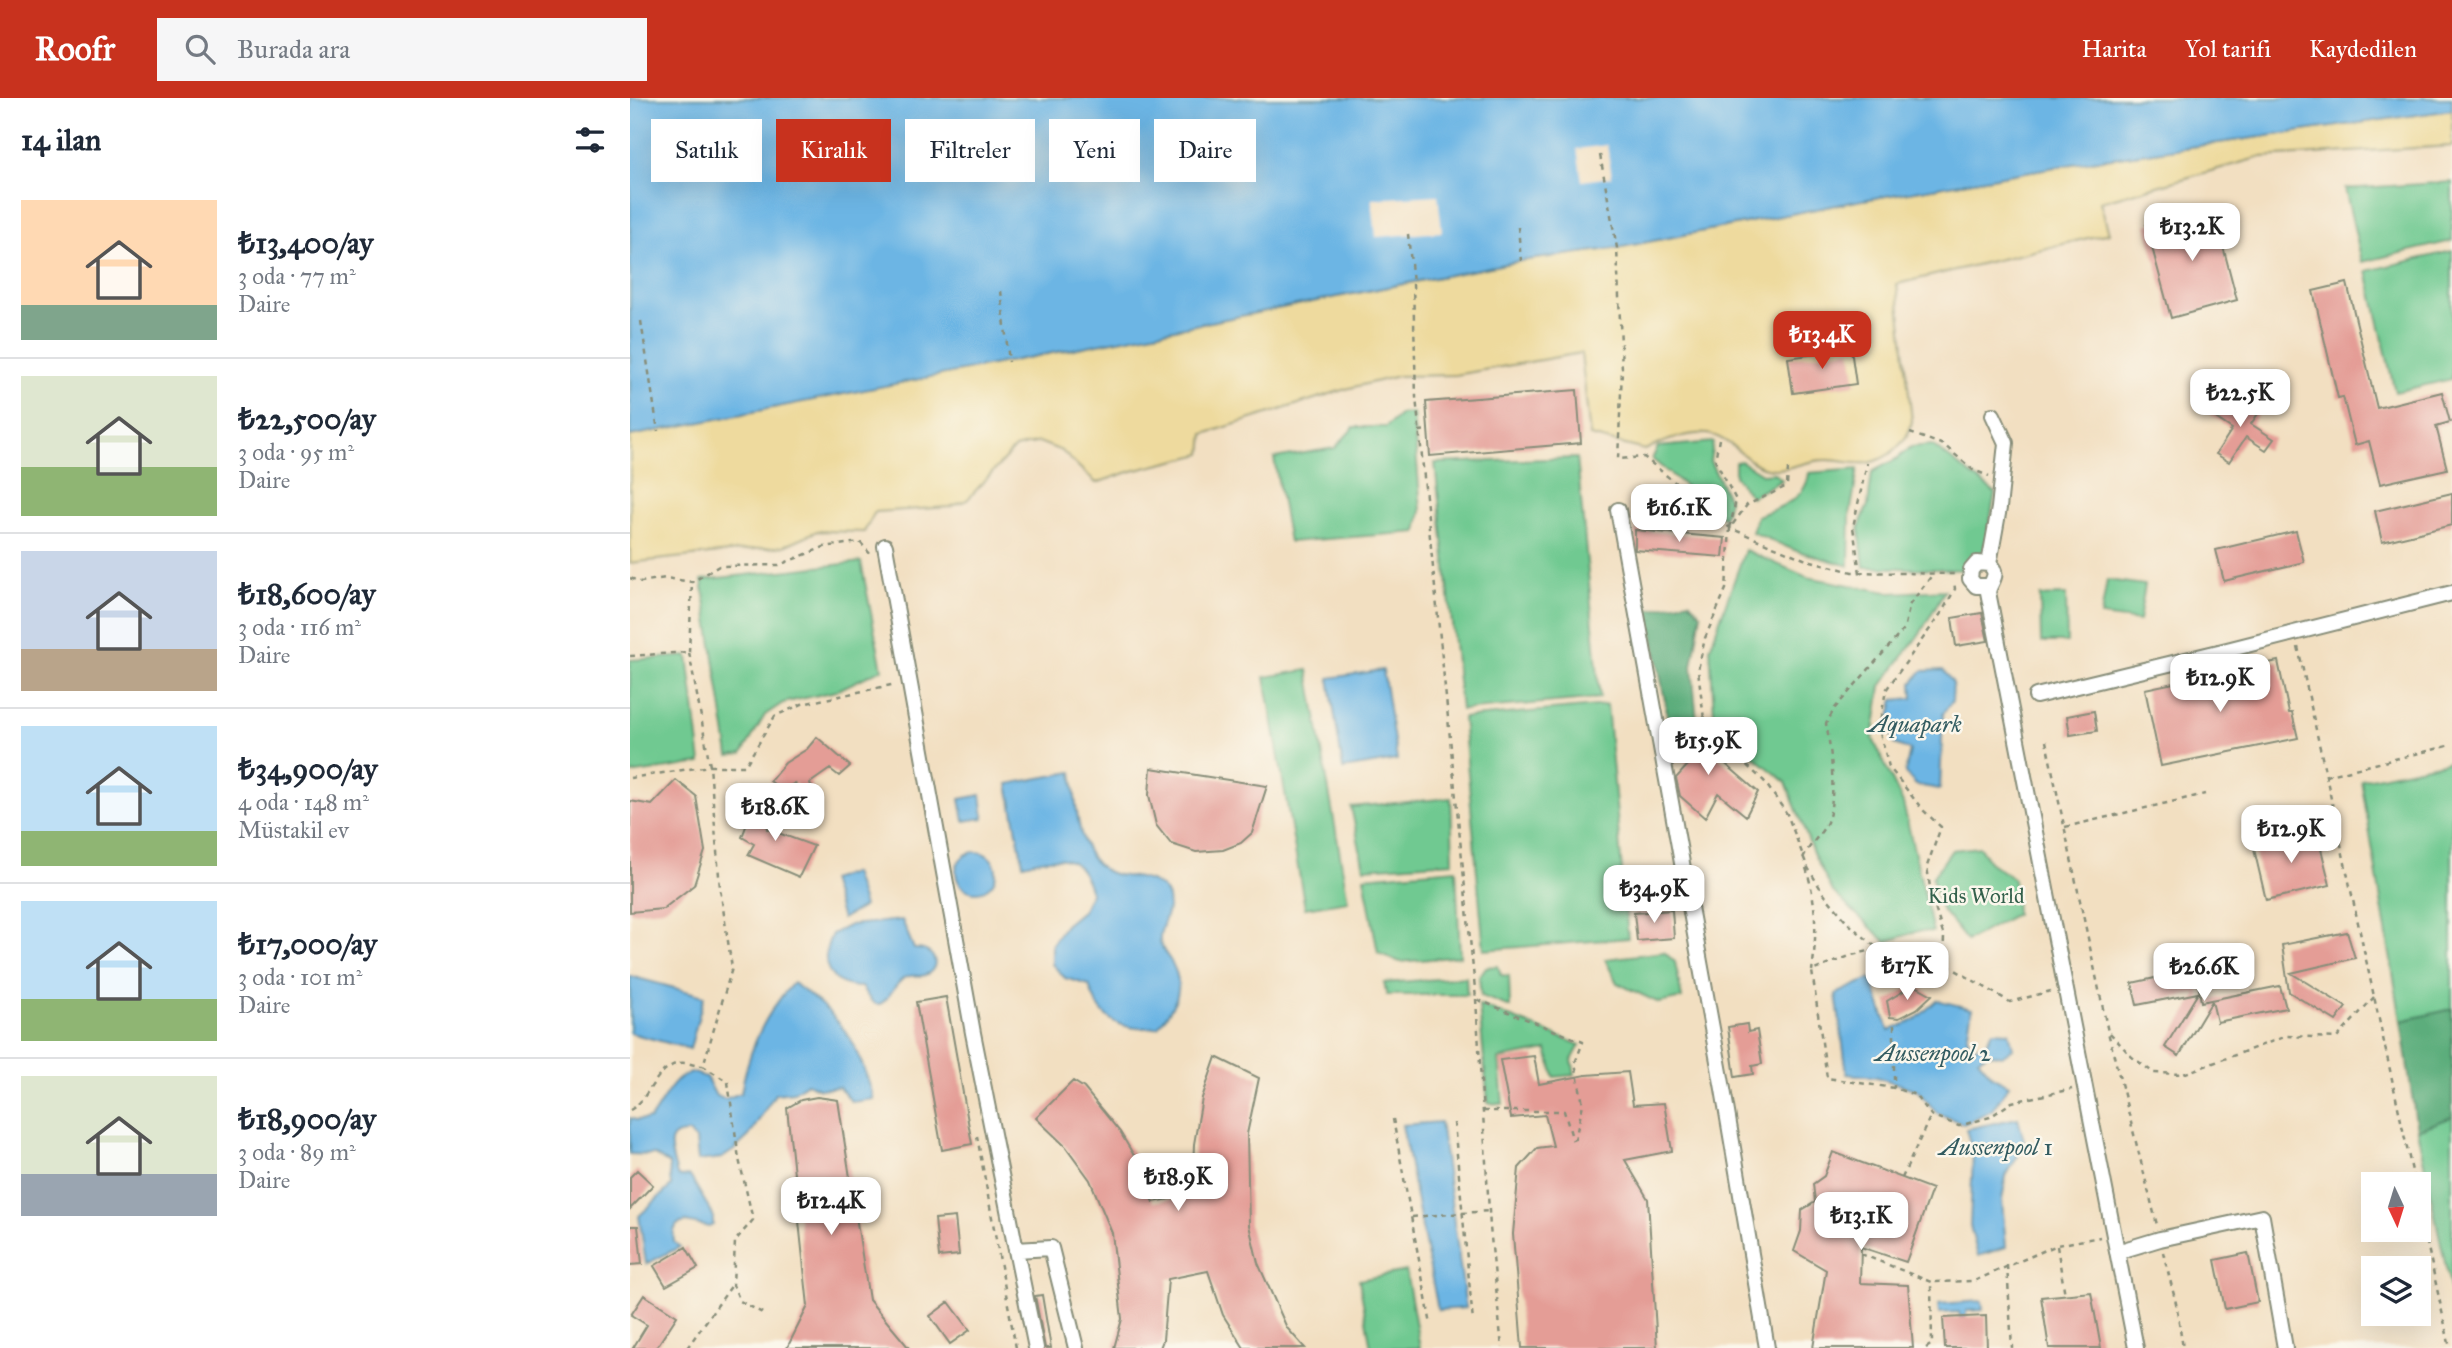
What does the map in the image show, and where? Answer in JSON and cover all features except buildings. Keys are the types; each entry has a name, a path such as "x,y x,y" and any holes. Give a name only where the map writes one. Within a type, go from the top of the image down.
{"street":[{"path":"1993,415 2006,443 1989,564 1995,575 1988,592 1990,606 2136,1348"},
{"path":"1618,510 1767,1348"},
{"path":"885,546 973,1033 1036,1348"},
{"path":"1989,564 1977,563 1970,574 1976,586 1989,586"},
{"path":"2036,696 2452,593"},
{"path":"2116,1252 2160,1239 2262,1217 2285,1348"},
{"path":"1016,1250 1051,1248 1076,1348"}],"path":[{"path":"1600,155 1616,248 1622,370 1618,458 1644,457 1730,528 1804,559 1860,573 1970,574"},
{"path":"1518,227 1521,261"},
{"path":"1408,234 1413,283 1416,397 1476,999 1489,1211 1502,1348"},
{"path":"1001,291 1009,362"},
{"path":"641,321 658,431"},
{"path":"1419,431 1428,430"},
{"path":"1910,433 1944,444 1973,470 2002,481"},
{"path":"1719,439 1715,460 1736,500 1730,528 1726,589 1705,638 1698,670 1704,719 1721,742 1764,781 1787,814 1803,857 1814,893 1817,937 1812,971 1827,1078 1894,1088 1916,1095 1931,1115 1959,1126 1990,1117 2012,1102 2077,1088"},
{"path":"1860,573 1853,527 1867,463"},
{"path":"1730,528 1747,505 1787,486 1788,469"},
{"path":"630,578 640,582 665,578 692,582 719,566 779,565 824,547 860,542 871,555"},
{"path":"1803,857 1827,820 1833,780 1831,745 1826,724 1835,708 1904,629 1910,604 1933,574"},
{"path":"1943,963 1944,937 1931,895 1927,866 1941,827 1889,767 1879,729 1886,690 1942,612 1955,589 1954,574"},
{"path":"692,582 690,652 710,766 720,888 732,968 703,1066"},
{"path":"2295,633 2412,1172"},
{"path":"630,656 690,652"},
{"path":"630,778 710,766 745,766 775,716 802,704 896,684"},
{"path":"2046,741 2108,1031 2176,1303 2182,1348"},
{"path":"2326,776 2452,745"},
{"path":"2064,827 2205,794"},
{"path":"1803,857 1823,893 1849,925 1878,949"},
{"path":"1812,971 1853,955 1894,945 1935,958 2010,1002 2057,989"},
{"path":"2108,1031 2132,1057 2154,1073 2183,1074 2287,1036 2337,1038 2374,997"},
{"path":"1476,999 1583,1042 1575,1063 1583,1104 1574,1144 1564,1111 1483,1111"},
{"path":"1894,1025 1894,1088"},
{"path":"630,1110 638,1105 655,1079 670,1067 682,1063 703,1066 728,1082 738,1159 753,1220 735,1241 733,1285 740,1301 766,1315"},
{"path":"1902,1178 1931,1115"},
{"path":"1393,1119 1431,1325"},
{"path":"1454,1123 1473,1322"},
{"path":"975,1124 1016,1348"},
{"path":"1412,1217 1489,1211"},
{"path":"1861,1254 1931,1282 1974,1281 2057,1245 2113,1235"},
{"path":"2427,1242 2450,1348"},
{"path":"2057,1245 2064,1295"},
{"path":"2007,1265 2012,1348"},
{"path":"1926,1348 1932,1344 1931,1282"},
{"path":"687,1348 733,1285"}],"green space":[{"path":"2452,182 2452,241 2362,262 2345,189"},
{"path":"2452,251 2452,379 2395,392 2367,271"},
{"path":"1413,413 1421,511 1417,532 1289,542 1274,458 1335,448 1354,427 1386,427 1401,414"},
{"path":"1713,442 1710,461 1729,500 1724,518 1652,459 1658,447"},
{"path":"1932,445 1995,493 1984,554 1967,570 1864,567 1859,527 1868,505 1872,472 1898,458 1911,447"},
{"path":"1577,458 1600,698 1461,710 1435,463"},
{"path":"1741,461 1762,474 1774,473 1782,480 1751,497 1735,476 1735,462"},
{"path":"1858,469 1850,514 1849,566 1794,550 1752,532 1757,516 1790,502 1803,490 1809,473"},
{"path":"1745,550 1807,577 1892,593 1945,590 1921,632 1881,686 1873,739 1903,803 1933,932 1918,931 1886,942 1833,892 1814,855 1786,782 1733,740 1714,713 1710,648"},
{"path":"861,562 882,669 836,691 783,703 765,715 742,754 729,756 702,580"},
{"path":"2107,580 2145,585 2139,621 2101,616"},
{"path":"2066,595 2067,642 2041,642 2040,596"},
{"path":"1689,601 1701,614 1692,666 1697,721 1670,728 1648,610"},
{"path":"688,656 701,763 630,774 630,660"},
{"path":"1308,670 1348,901 1305,908 1265,677"},
{"path":"1607,705 1628,938 1484,950 1463,718"},
{"path":"2452,761 2452,1009 2401,1021 2361,780"},
{"path":"1451,798 1453,862 1364,868 1351,807"},
{"name":"Kids World","path":"1980,847 1989,862 2014,879 2016,914 1967,941 1941,909 1932,878 1952,850"},
{"path":"1456,869 1460,956 1400,962 1378,953 1364,877"},
{"path":"1664,952 1675,962 1682,998 1659,1003 1617,983 1605,959"},
{"path":"1498,966 1501,975 1509,976 1510,1007 1481,996 1479,977 1486,967"},
{"path":"1466,977 1467,995 1387,995 1384,983"},
{"path":"1479,1005 1580,1045 1572,1060 1575,1075 1554,1077 1547,1050 1499,1059 1503,1104 1488,1103"},
{"path":"2452,1009 2452,1117 2417,1130 2401,1021"},
{"path":"2452,1117 2452,1296 2431,1196 2431,1172 2426,1172 2417,1130"},
{"path":"1406,1271 1420,1348 1371,1348 1359,1280"}],"sand":[{"path":"2452,110 2452,146 2261,157 2100,202 2109,233 1897,284 1912,421 1907,435 1897,448 1883,458 1868,463 1825,460 1770,469 1756,464 1723,440 1707,434 1683,436 1645,450 1590,436 1581,353 1455,375 1398,376 1346,389 1204,434 1202,454 1096,483 1062,451 1039,442 1015,448 967,500 950,507 875,512 864,532 817,531 784,546 630,563 630,436 1521,261 1617,248 1857,201 2090,161"}],"water":[{"path":"630,98 2452,98 2452,110 2090,161 1857,201 1617,248 1520,261 630,436"},
{"path":"1383,670 1397,760 1343,769 1329,678"},
{"name":"Aquapark","path":"1943,670 1953,683 1952,701 1943,714 1940,789 1916,785 1905,773 1910,750 1894,744 1888,725 1894,700 1913,698 1912,683 1922,671"},
{"path":"1072,772 1082,836 1096,863 1108,872 1156,884 1167,896 1169,903 1160,941 1175,970 1178,987 1170,1011 1158,1027 1133,1028 1114,1021 1099,1007 1089,985 1065,978 1052,964 1052,944 1065,925 1083,910 1091,893 1081,870 1067,860 1058,858 1023,864 1008,784"},
{"path":"981,795 984,818 964,821 960,799"},
{"path":"976,852 984,853 990,858 995,864 995,880 990,886 984,891 976,892 968,891 962,886 957,880 956,872 957,864 962,858 968,853"},
{"path":"853,873 864,906 842,919 830,880"},
{"path":"902,920 914,949 932,955 935,964 930,972 904,978 880,1004 869,998 862,987 841,983 834,978 829,971 826,955 832,934 850,925"},
{"path":"630,976 704,996 690,1049 630,1033"},
{"name":"Aussenpool 2","path":"1871,978 1889,1031 1915,1020 1937,1000 1972,1009 1967,1037 1972,1048 1986,1043 1993,1031 2009,1032 2013,1048 2002,1056 1989,1053 1978,1059 1993,1077 2009,1085 1992,1110 1964,1124 1937,1113 1917,1090 1877,1077 1847,1074 1836,994"},
{"path":"793,983 824,1007 846,1032 861,1062 874,1099 852,1102 839,1087 820,1089 807,1083 794,1092 775,1094 749,1136 722,1158 698,1161 696,1140 689,1133 674,1136 671,1153 677,1175 690,1176 713,1215 713,1225 709,1227 686,1222 678,1224 674,1230 674,1242 680,1247 646,1264 639,1216 671,1186 669,1164 654,1155 630,1154 630,1118 650,1119 672,1086 691,1072 706,1077 716,1096 725,1099 741,1093 748,1062 759,1034 774,1007"},
{"name":"Aussenpool 1","path":"2018,1118 2025,1144 2006,1176 2002,1200 2006,1247 1978,1256 1970,1226 1973,1154 1966,1129"},
{"path":"1440,1122 1466,1308 1438,1310 1402,1125"},
{"path":"1982,1301 1983,1310 1966,1311 1966,1317 1960,1317 1959,1312 1939,1313 1938,1304"}],"pier":[{"path":"1607,145 1612,177 1582,181 1577,149"},
{"path":"1438,195 1442,232 1376,237 1372,199"}]}
